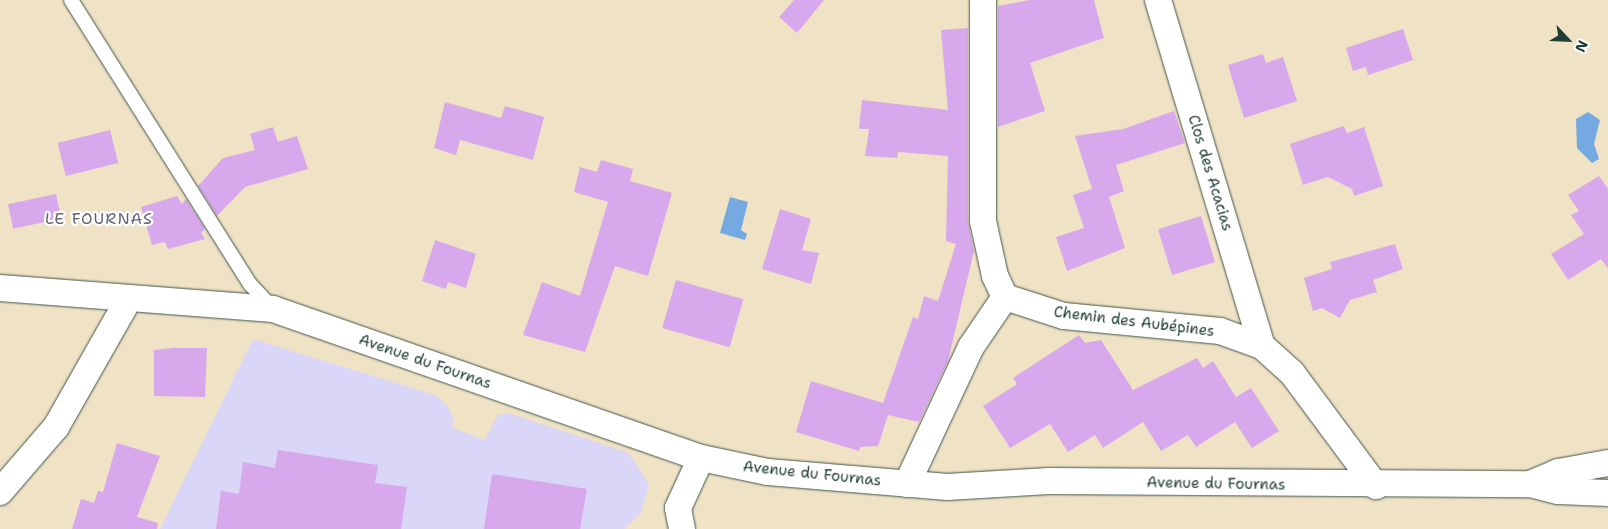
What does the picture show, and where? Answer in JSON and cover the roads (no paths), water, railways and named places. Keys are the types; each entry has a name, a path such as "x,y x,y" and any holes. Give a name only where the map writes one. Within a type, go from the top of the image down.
{"street":[{"path":"907,484 971,347 1005,297 994,276 983,221 983,0"},
{"name":"Clos des Acacias","path":"1158,0 1262,346"},
{"name":"Avenue du Fournas","path":"0,288 128,300 273,309 701,458 768,472 907,484 1376,486 1530,484 1558,491 1608,493"},
{"name":"Chemin des Aubépines","path":"1005,297 1064,316 1220,332 1262,346 1292,373 1376,486"},
{"path":"0,492 56,427 128,300"},
{"path":"682,529 678,508 701,458"},
{"name":"Avenue du Fournas","path":"1530,484 1558,472 1608,463"}],"lane":[{"path":"71,0 250,284 273,309"}],"water":[{"path":"1588,112 1600,120 1594,144 1599,159 1592,163 1577,148 1576,119"},
{"path":"730,197 748,202 741,230 747,234 745,240 720,233"}],"district":[{"name":"LE FOURNAS","path":"99,219"}]}
